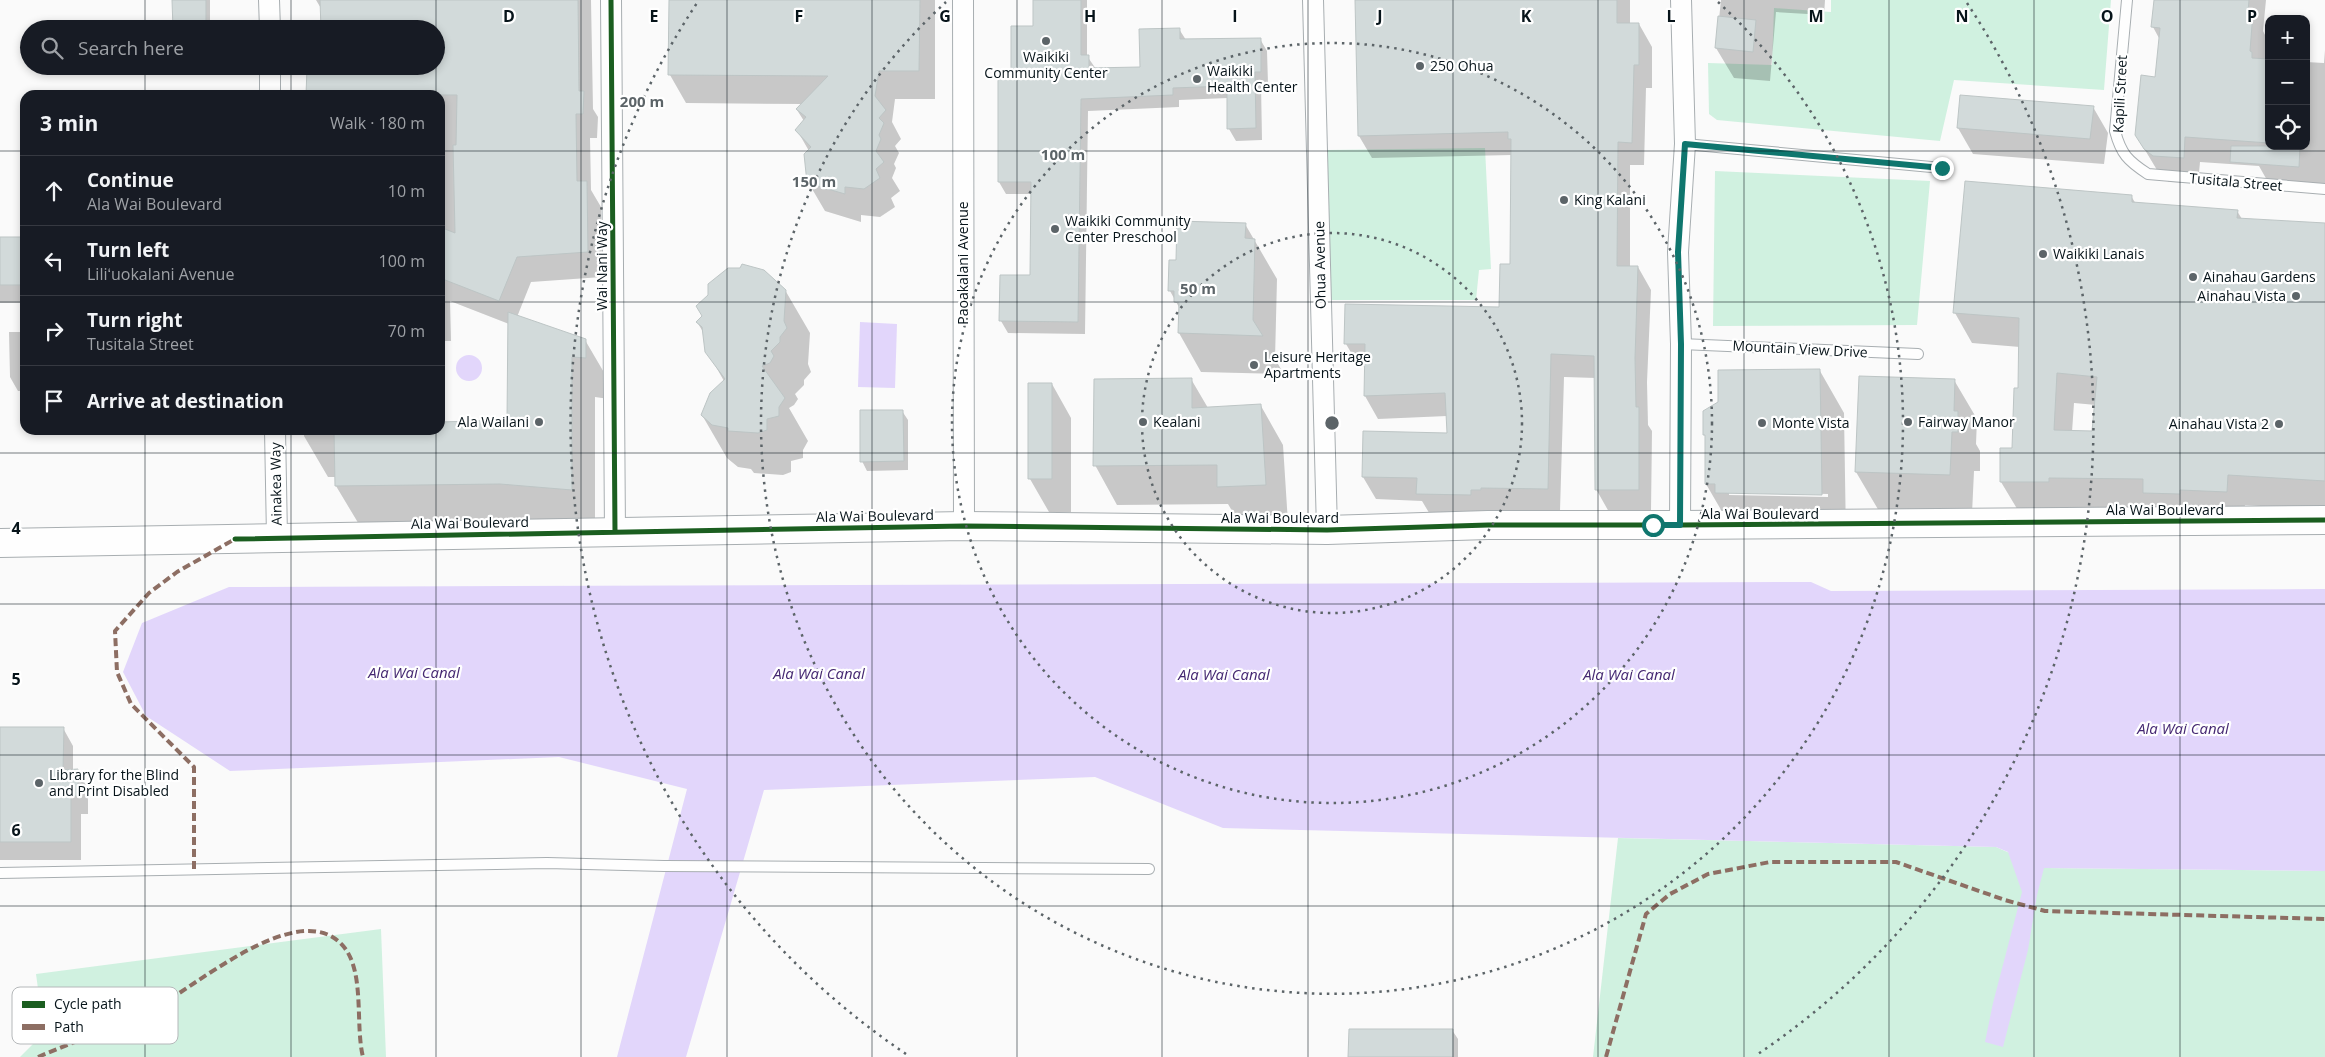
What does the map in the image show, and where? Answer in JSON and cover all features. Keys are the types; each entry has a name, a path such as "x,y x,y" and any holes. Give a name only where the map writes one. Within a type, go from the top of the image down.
{"main road":[{"name":"Ala Wai Boulevard","path":"0,543 964,526 1326,530 1488,525 2325,520"}],"street":[{"path":"269,0 270,20"},
{"name":"Wai Nani Way","path":"612,0 615,532"},
{"name":"Paoakalani Avenue","path":"963,0 964,526"},
{"name":"Ohua Avenue","path":"1313,0 1326,530"},
{"path":"1680,525 1681,344 1678,252 1685,144 1681,0"},
{"path":"270,75 270,90"},
{"name":"Ainakea Way","path":"275,435 277,537"}],"lane":[{"name":"Kapili Street","path":"2127,0 2115,131 2124,156 2148,174"},
{"path":"1685,144 1942,168"},
{"name":"Tusitala Street","path":"2148,174 2325,189"},
{"name":"Mountain View Drive","path":"1681,344 1918,354"},
{"path":"0,873 546,863 760,867 1149,869"}],"green space":[{"path":"1831,0 2111,0 2104,90 1954,80 1940,141 1717,120 1709,114 1708,63 1772,65 1774,8 1831,12"},
{"path":"1485,148 1491,269 1479,270 1476,300 1327,300 1326,150"},
{"path":"1715,171 1930,181 1917,325 1713,326"},
{"path":"1618,838 1996,847 2044,868 2325,871 2325,1057 1593,1057"},
{"path":"381,929 386,1057 20,1057 33,1044 178,1044 178,987 38,987 36,974"}],"water":[{"path":"860,322 897,324 895,388 858,387"},
{"path":"469,355 479,358 482,368 479,378 469,381 459,378 456,368 459,358"},
{"name":"Ala Wai Canal","path":"1811,582 1831,591 2325,589 2325,871 2044,868 2037,895 2028,950 2003,1047 1985,1042 1993,1003 2022,892 2008,852 1996,847 1223,828 1095,777 764,790 686,1057 617,1057 687,789 559,757 230,771 146,716 123,672 142,623 229,587"}],"building":[{"path":"172,0 206,0 206,20 173,20"},
{"path":"320,0 578,0 579,91 584,91 583,114 576,114 577,181 587,181 588,252 517,257 499,301 445,280 445,229 455,233 453,145 456,145 457,95 445,95 445,90 306,90 307,75 445,75 445,20 321,20"},
{"path":"669,0 920,0 919,71 879,71 875,96 886,110 879,118 884,123 879,135 881,139 876,151 884,162 876,169 880,178 864,189 845,187 845,194 807,183 804,154 811,147 795,130 806,117 796,109 828,76 668,75"},
{"path":"1033,0 1081,0 1081,55 1089,55 1089,68 1140,67 1139,29 1180,28 1180,39 1261,38 1261,72 1255,72 1256,128 1227,129 1227,86 1173,88 1173,95 1081,99 1078,322 999,321 1000,275 1030,275 1031,182 998,182 998,71 1011,71 1011,26 1033,26"},
{"path":"1355,0 1617,0 1617,23 1639,23 1639,65 1634,65 1632,143 1618,142 1617,266 1638,266 1635,358 1636,407 1639,407 1639,490 1595,490 1594,356 1551,354 1548,489 1481,488 1481,490 1471,490 1471,495 1416,494 1417,478 1362,477 1363,431 1447,433 1445,393 1364,396 1365,344 1344,344 1345,304 1499,307 1500,264 1510,264 1511,139 1508,139 1508,132 1358,136"},
{"path":"2154,0 2249,0 2248,12 2253,12 2250,51 2252,52 2252,58 2265,59 2265,143 2185,137 2184,158 2153,156 2144,149 2135,135 2141,75 2155,77 2160,28 2151,27"},
{"path":"1718,16 1756,20 1753,52 1715,48"},
{"path":"1960,95 2094,106 2090,139 1957,128"},
{"path":"2231,146 2265,146 2265,150 2300,150 2299,167 2230,162"},
{"path":"1965,181 2132,195 2132,202 2238,210 2237,218 2325,223 2325,481 2228,475 2227,492 2180,490 2180,494 2143,493 2143,479 2049,478 2049,482 2000,482 2000,448 2012,448 2014,388 2018,388 2019,318 1953,313","holes":["2057,373 2097,377 2092,431 2054,430"]},
{"name":"Leisure Heritage Apartments","path":"1177,221 1246,223 1245,238 1255,239 1253,320 1263,336 1178,333 1179,303 1174,302 1174,291 1168,291 1169,260 1176,260"},
{"path":"0,237 20,237 20,285 0,285"},
{"path":"742,264 764,270 786,290 784,321 787,328 780,337 780,342 771,351 774,356 770,363 762,366 785,398 779,407 779,416 767,419 767,430 758,433 728,431 728,428 712,425 701,415 710,393 725,379 705,352 702,327 696,322 702,316 696,306 708,295 708,284 728,268 740,268"},
{"path":"508,312 586,339 586,358 572,357 572,490 500,484 335,486 334,435 445,435 445,422 507,420"},
{"name":"Monte Vista","path":"1820,369 1822,495 1715,493 1715,484 1705,484 1703,411 1718,402 1718,370"},
{"name":"Fairway Manor","path":"1859,376 1955,379 1954,411 1958,411 1958,432 1952,432 1950,475 1855,472"},
{"name":"Kealani","path":"1192,378 1192,408 1261,404 1266,485 1217,487 1217,465 1093,466 1094,379"},
{"path":"1028,383 1052,383 1052,479 1028,479"},
{"path":"860,410 903,410 904,461 860,462"},
{"name":"Library for the Blind and Print Disabled","path":"0,727 64,727 63,770 78,769 78,796 71,796 71,842 0,842"},
{"path":"1349,1029 1453,1029 1453,1057 1348,1057"}],"marked path":[{"path":"194,869 194,767 131,704 117,672 115,631 149,593 177,572 235,539"},
{"path":"1606,1057 1646,914 1670,894 1708,874 1770,862 1896,862 2005,900 2045,911 2325,919"},
{"path":"178,994 246,951 274,938 301,931 325,933 344,947 351,958 355,971 363,1057"},
{"path":"38,1057 70,1044"}],"cycle path":[{"path":"611,0 615,532"},
{"path":"235,539 964,526 1327,530 1488,525 2325,520"}],"place":[{"name":"Waikiki Community Center","path":"1046,41"},
{"name":"250 Ohua","path":"1420,66"},
{"name":"Waikiki Health Center","path":"1197,79"},
{"name":"King Kalani","path":"1564,200"},
{"name":"Waikiki Community Center Preschool","path":"1055,229"},
{"name":"Waikiki Lanais","path":"2043,254"},
{"name":"Ainahau Gardens","path":"2193,277"},
{"name":"Ainahau Vista","path":"2296,296"},
{"name":"Leisure Heritage Apartments","path":"1254,365"},
{"name":"Ala Wailani","path":"539,422"},
{"name":"Kealani","path":"1143,422"},
{"name":"Fairway Manor","path":"1908,422"},
{"name":"Monte Vista","path":"1762,423"},
{"name":"Ainahau Vista 2","path":"2279,424"},
{"name":"Library for the Blind and Print Disabled","path":"39,783"}],"route":[{"path":"1653,525 1680,525 1681,344 1678,252 1685,144 1942,168"}]}
